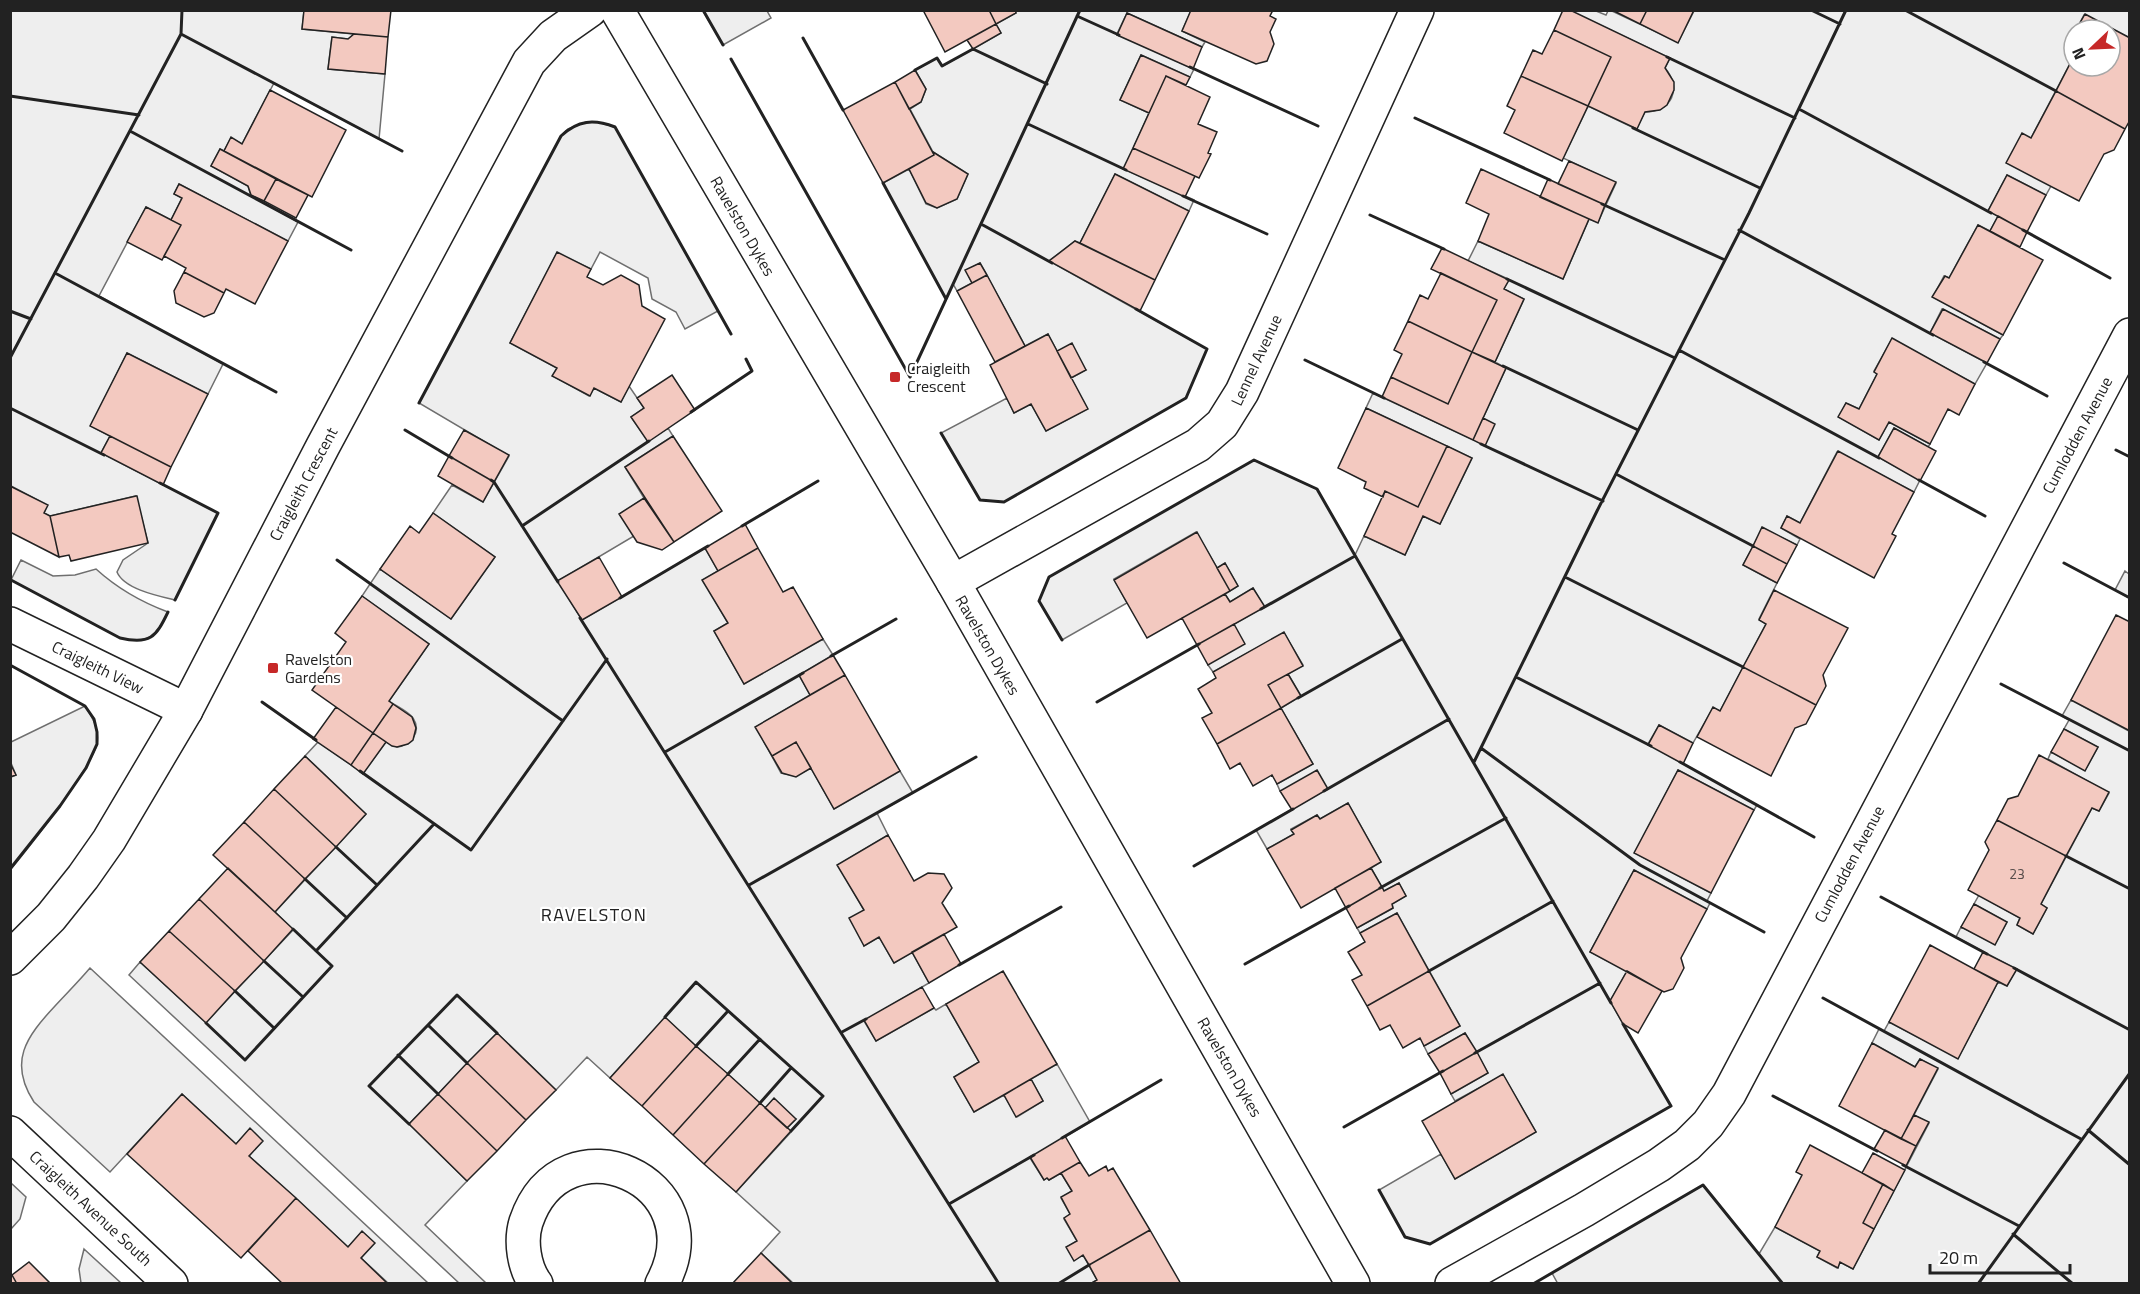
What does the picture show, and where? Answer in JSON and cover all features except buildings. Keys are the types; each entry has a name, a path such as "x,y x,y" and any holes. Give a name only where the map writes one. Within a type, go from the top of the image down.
{"street":[{"name":"Craigleith Crescent","path":"10,958 51,917 83,877 109,840 186,710 328,435 529,62 553,36 590,10"},
{"name":"Ravelston Dykes","path":"617,10 953,582 1353,1284"},
{"name":"Lennel Avenue","path":"953,582 1198,445 1222,424 1242,392 1417,10"},
{"name":"Cumlodden Avenue","path":"1452,1284 1659,1165 1687,1145 1708,1124 1729,1094 2130,335"},
{"name":"Craigleith View","path":"10,624 186,710"},
{"name":"Craigleith Avenue South","path":"10,1133 171,1284"},
{"path":"536,1284 531,1278 524,1254 524,1229 532,1205 548,1186 568,1172 593,1166 617,1168 640,1179 659,1196 671,1218 674,1243 670,1267 662,1284"}],"shaded area":[{"path":"10,11 304,11 302,29 354,34 348,39 332,37 328,69 385,74 379,139 274,83 242,144 231,138 224,151 220,149 211,166 248,186 251,196 298,222 288,241 179,184 174,194 182,198 171,220 146,207 99,296 223,364 208,394 127,353 91,426 110,436 101,453 218,513 175,600 134,587 121,578 117,572 123,560 148,543 136,496 50,516 44,513 47,505 11,486"},
{"path":"703,11 767,11 771,18 723,45"},
{"path":"1015,11 1191,11 1182,31 1205,42 1202,47 1127,13 1117,34 1194,69 1190,77 1141,55 1120,100 1149,113 1124,169 1194,200 1189,211 1115,174 1080,243 1075,241 1049,261 1207,349 1186,398 1004,502 980,500 941,433 1007,398 1014,413 1031,404 1046,431 1087,409 1071,378 1086,370 1057,351 1048,334 1025,346 980,263 966,270 972,283 957,291 953,284 946,299 883,183 909,169 926,204 937,208 957,199 968,174 933,152 910,109 921,102 926,89 915,70 937,58 943,66 1001,33 996,24 1016,13"},
{"path":"1570,11 1596,11 1606,15 1608,11 1612,11 1678,42 1694,11 2129,11 2130,35 2128,37 2122,34 2122,18 2090,18 2084,15 2082,18 2062,18 2062,78 2031,138 2051,186 2046,195 2007,175 1988,211 1998,216 1990,231 1978,225 1949,278 1944,276 1933,297 2003,335 2000,339 1942,309 1930,333 1987,363 1975,384 1892,339 1874,371 1877,374 1859,409 1846,403 1839,417 1879,440 1889,422 1930,444 1928,447 1894,428 1878,457 1920,480 1914,492 1837,452 1800,523 1787,516 1781,528 1800,539 1797,545 1763,528 1743,565 1777,583 1759,619 1766,624 1720,711 1713,708 1693,743 1659,725 1648,744 1757,805 1754,810 1678,770 1635,853 1711,893 1707,901 1710,903 1707,909 1634,870 1590,952 1627,971 1610,1001 1671,1106 1430,1244 1405,1237 1379,1190 1441,1154 1455,1179 1536,1132 1503,1075 1455,1101 1451,1094 1488,1073 1465,1033 1428,1054 1424,1046 1460,1026 1397,913 1360,933 1357,928 1393,908 1392,904 1406,896 1399,883 1384,891 1371,868 1381,862 1348,803 1320,819 1317,815 1291,829 1294,834 1267,849 1256,830 1327,789 1280,791 1277,784 1313,764 1281,708 1301,696 1288,674 1303,665 1284,633 1213,672 1208,665 1234,624 1264,607 1253,588 1230,602 1225,594 1238,586 1225,563 1217,568 1196,532 1114,579 1127,603 1062,640 1039,601 1049,577 1254,460 1317,489 1355,555 1364,536 1405,555 1423,516 1440,524 1472,458 1366,408 1373,393 1485,445 1483,418 1506,368 1495,362 1524,299 1504,289 1508,279 1468,261 1478,241 1563,279 1589,219 1598,222 1616,183 1563,158 1588,106 1636,129 1645,112 1662,108 1672,98 1673,84 1665,68 1670,58"},
{"path":"586,122 597,122 615,127 718,311 685,329 676,312 652,299 648,278 600,252 591,269 557,253 510,343 557,368 553,376 589,396 594,388 621,402 629,386 644,408 631,417 648,441 668,428 673,436 625,467 644,498 620,514 634,536 558,581 582,620 705,548 718,571 703,580 728,623 714,631 744,684 823,639 833,655 799,675 810,695 756,727 781,773 796,776 811,768 834,809 900,771 913,793 877,813 888,835 838,865 864,910 864,946 879,937 894,963 912,952 929,983 864,1021 876,1041 934,1008 936,1010 946,1004 979,1062 954,1077 974,1112 1004,1095 1017,1117 1043,1101 1031,1079 1057,1064 1090,1122 1030,1158 1044,1180 1047,1178 1049,1180 1061,1173 1072,1191 1061,1198 1070,1214 1064,1219 1077,1241 1067,1247 1074,1260 1083,1255 1097,1280 1090,1284 793,1283 761,1253 780,1232 736,1192 791,1132 787,1128 796,1119 765,1108 665,1018 610,1078 587,1057 556,1090 497,1033 409,1124 467,1181 425,1225 486,1283 459,1283 129,975 140,962 206,1022 293,930 275,912 366,814 305,756 318,742 363,773 386,742 397,747 407,744 414,737 416,728 413,718 389,701 429,644 362,596 380,569 451,619 495,557 433,513 452,485 483,502 509,456 419,403 561,136 568,129"},
{"path":"21,560 53,576 75,575 96,569 130,594 168,612 156,633 151,637 138,640 120,638 11,580"},
{"path":"2125,571 2129,574 2129,598 2115,590"},
{"path":"2071,700 2129,731 2129,1283 1558,1284 1552,1273 1703,1185 1759,1254 1775,1227 1820,1251 1817,1257 1837,1268 1840,1262 1853,1269 1929,1123 1914,1115 1938,1069 1920,1059 1915,1067 1872,1043 1879,1029 1884,1031 1889,1022 1958,1058 1998,982 2007,986 2016,969 1956,937 1961,927 1995,944 2007,922 1974,904 1979,895 2020,918 2017,925 2033,934 2047,908 2041,904 2092,808 2099,811 2109,793 2048,759 2051,752 2085,770 2098,747 2064,729 2069,720 2062,716"},
{"path":"85,706 95,724 97,733 97,744 93,754 60,806 11,869 11,777 16,775 11,763 11,742"},
{"path":"90,968 428,1283 388,1283 361,1258 374,1243 362,1232 348,1247 249,1156 262,1141 250,1129 236,1144 182,1094 110,1172 34,1102 26,1088 22,1074 24,1051 29,1039 45,1017"},
{"path":"11,1183 26,1197 20,1219 11,1229"},
{"path":"84,1249 121,1283 81,1283 79,1269"}],"wall":[{"path":"10,358 181,34 182,10"},
{"path":"703,10 723,45"},
{"path":"910,377 1080,10"},
{"path":"1811,10 1840,24"},
{"path":"1474,762 1597,511 1749,213 1846,10"},
{"path":"1905,10 2056,91"},
{"path":"1077,16 1119,35"},
{"path":"181,34 402,151"},
{"path":"803,38 843,110"},
{"path":"915,70 937,58 942,66 973,49 1047,84"},
{"path":"1667,57 1795,118"},
{"path":"731,59 910,377"},
{"path":"1190,67 1318,126"},
{"path":"10,96 139,115"},
{"path":"1799,109 1991,213"},
{"path":"1415,118 1550,180"},
{"path":"419,403 561,136 586,122 615,127 731,334"},
{"path":"1028,124 1126,170"},
{"path":"1633,128 1760,188"},
{"path":"130,131 351,250"},
{"path":"883,183 946,299"},
{"path":"1183,196 1267,234"},
{"path":"1602,204 1725,260"},
{"path":"1370,215 1444,249"},
{"path":"981,224 1052,263"},
{"path":"1739,230 1933,335"},
{"path":"2023,230 2110,278"},
{"path":"55,273 276,392"},
{"path":"1507,279 1675,358"},
{"path":"941,433 980,500 1004,502 1186,398 1207,349 1136,309"},
{"path":"10,311 31,319"},
{"path":"1679,350 1879,458"},
{"path":"691,412 752,371 746,359"},
{"path":"1305,360 1384,398"},
{"path":"1984,362 2047,396"},
{"path":"1503,366 1638,430"},
{"path":"10,408 104,455"},
{"path":"405,430 452,458"},
{"path":"522,526 649,441"},
{"path":"1481,444 1603,501"},
{"path":"2116,450 2130,457"},
{"path":"1062,640 1039,601 1049,577 1254,460 1317,489 1611,1003"},
{"path":"1616,474 1753,546"},
{"path":"491,480 558,582"},
{"path":"1919,480 1985,516"},
{"path":"742,526 818,481"},
{"path":"160,483 218,513 175,600"},
{"path":"620,598 708,546"},
{"path":"1261,609 1355,556"},
{"path":"337,560 563,721"},
{"path":"2064,563 2130,598"},
{"path":"1565,577 1743,667"},
{"path":"11,580 120,638 138,640 151,637 160,628 168,612"},
{"path":"580,618 999,1284"},
{"path":"831,656 896,619"},
{"path":"1298,698 1402,639"},
{"path":"1097,702 1199,644"},
{"path":"360,771 471,850 607,659"},
{"path":"10,665 85,706 94,719 97,732 97,744 86,768 60,806 10,869"},
{"path":"665,752 803,673"},
{"path":"1516,677 1651,746"},
{"path":"2001,684 2130,751"},
{"path":"262,702 316,740"},
{"path":"1324,791 1449,719"},
{"path":"1481,748 1640,865 1764,932"},
{"path":"749,885 976,757"},
{"path":"1680,762 1814,837"},
{"path":"1194,866 1293,809"},
{"path":"1380,888 1506,818"},
{"path":"316,951 434,824"},
{"path":"336,847 377,885"},
{"path":"2066,856 2130,889"},
{"path":"305,879 347,918"},
{"path":"1881,897 1987,954"},
{"path":"1429,971 1553,901"},
{"path":"1245,964 1349,906"},
{"path":"959,965 1061,907"},
{"path":"206,1023 245,1060 332,966 293,929"},
{"path":"264,961 303,997"},
{"path":"2014,968 2130,1030"},
{"path":"665,1017 696,982 823,1096 791,1131"},
{"path":"1475,1053 1600,983"},
{"path":"235,991 274,1028"},
{"path":"409,1124 369,1086 457,995 497,1033"},
{"path":"1823,998 2081,1139"},
{"path":"696,1046 728,1011"},
{"path":"842,1032 866,1019"},
{"path":"1379,1190 1405,1237 1430,1244 1671,1106 1623,1024"},
{"path":"428,1025 467,1063"},
{"path":"728,1074 760,1039"},
{"path":"398,1055 438,1094"},
{"path":"760,1103 791,1068"},
{"path":"1344,1127 1443,1071"},
{"path":"1978,1284 2130,1073"},
{"path":"1062,1138 1161,1080"},
{"path":"1773,1096 1877,1151"},
{"path":"2088,1130 2130,1165"},
{"path":"949,1204 1034,1155"},
{"path":"1903,1165 2019,1226"},
{"path":"1533,1284 1703,1185 1783,1284"},
{"path":"2013,1234 2073,1284"},
{"path":"1058,1284 1089,1265"}],"place":[{"name":"Craigleith Crescent","path":"895,377"},
{"name":"Ravelston Gardens","path":"273,668"}],"district":[{"name":"RAVELSTON","path":"594,914"}]}
